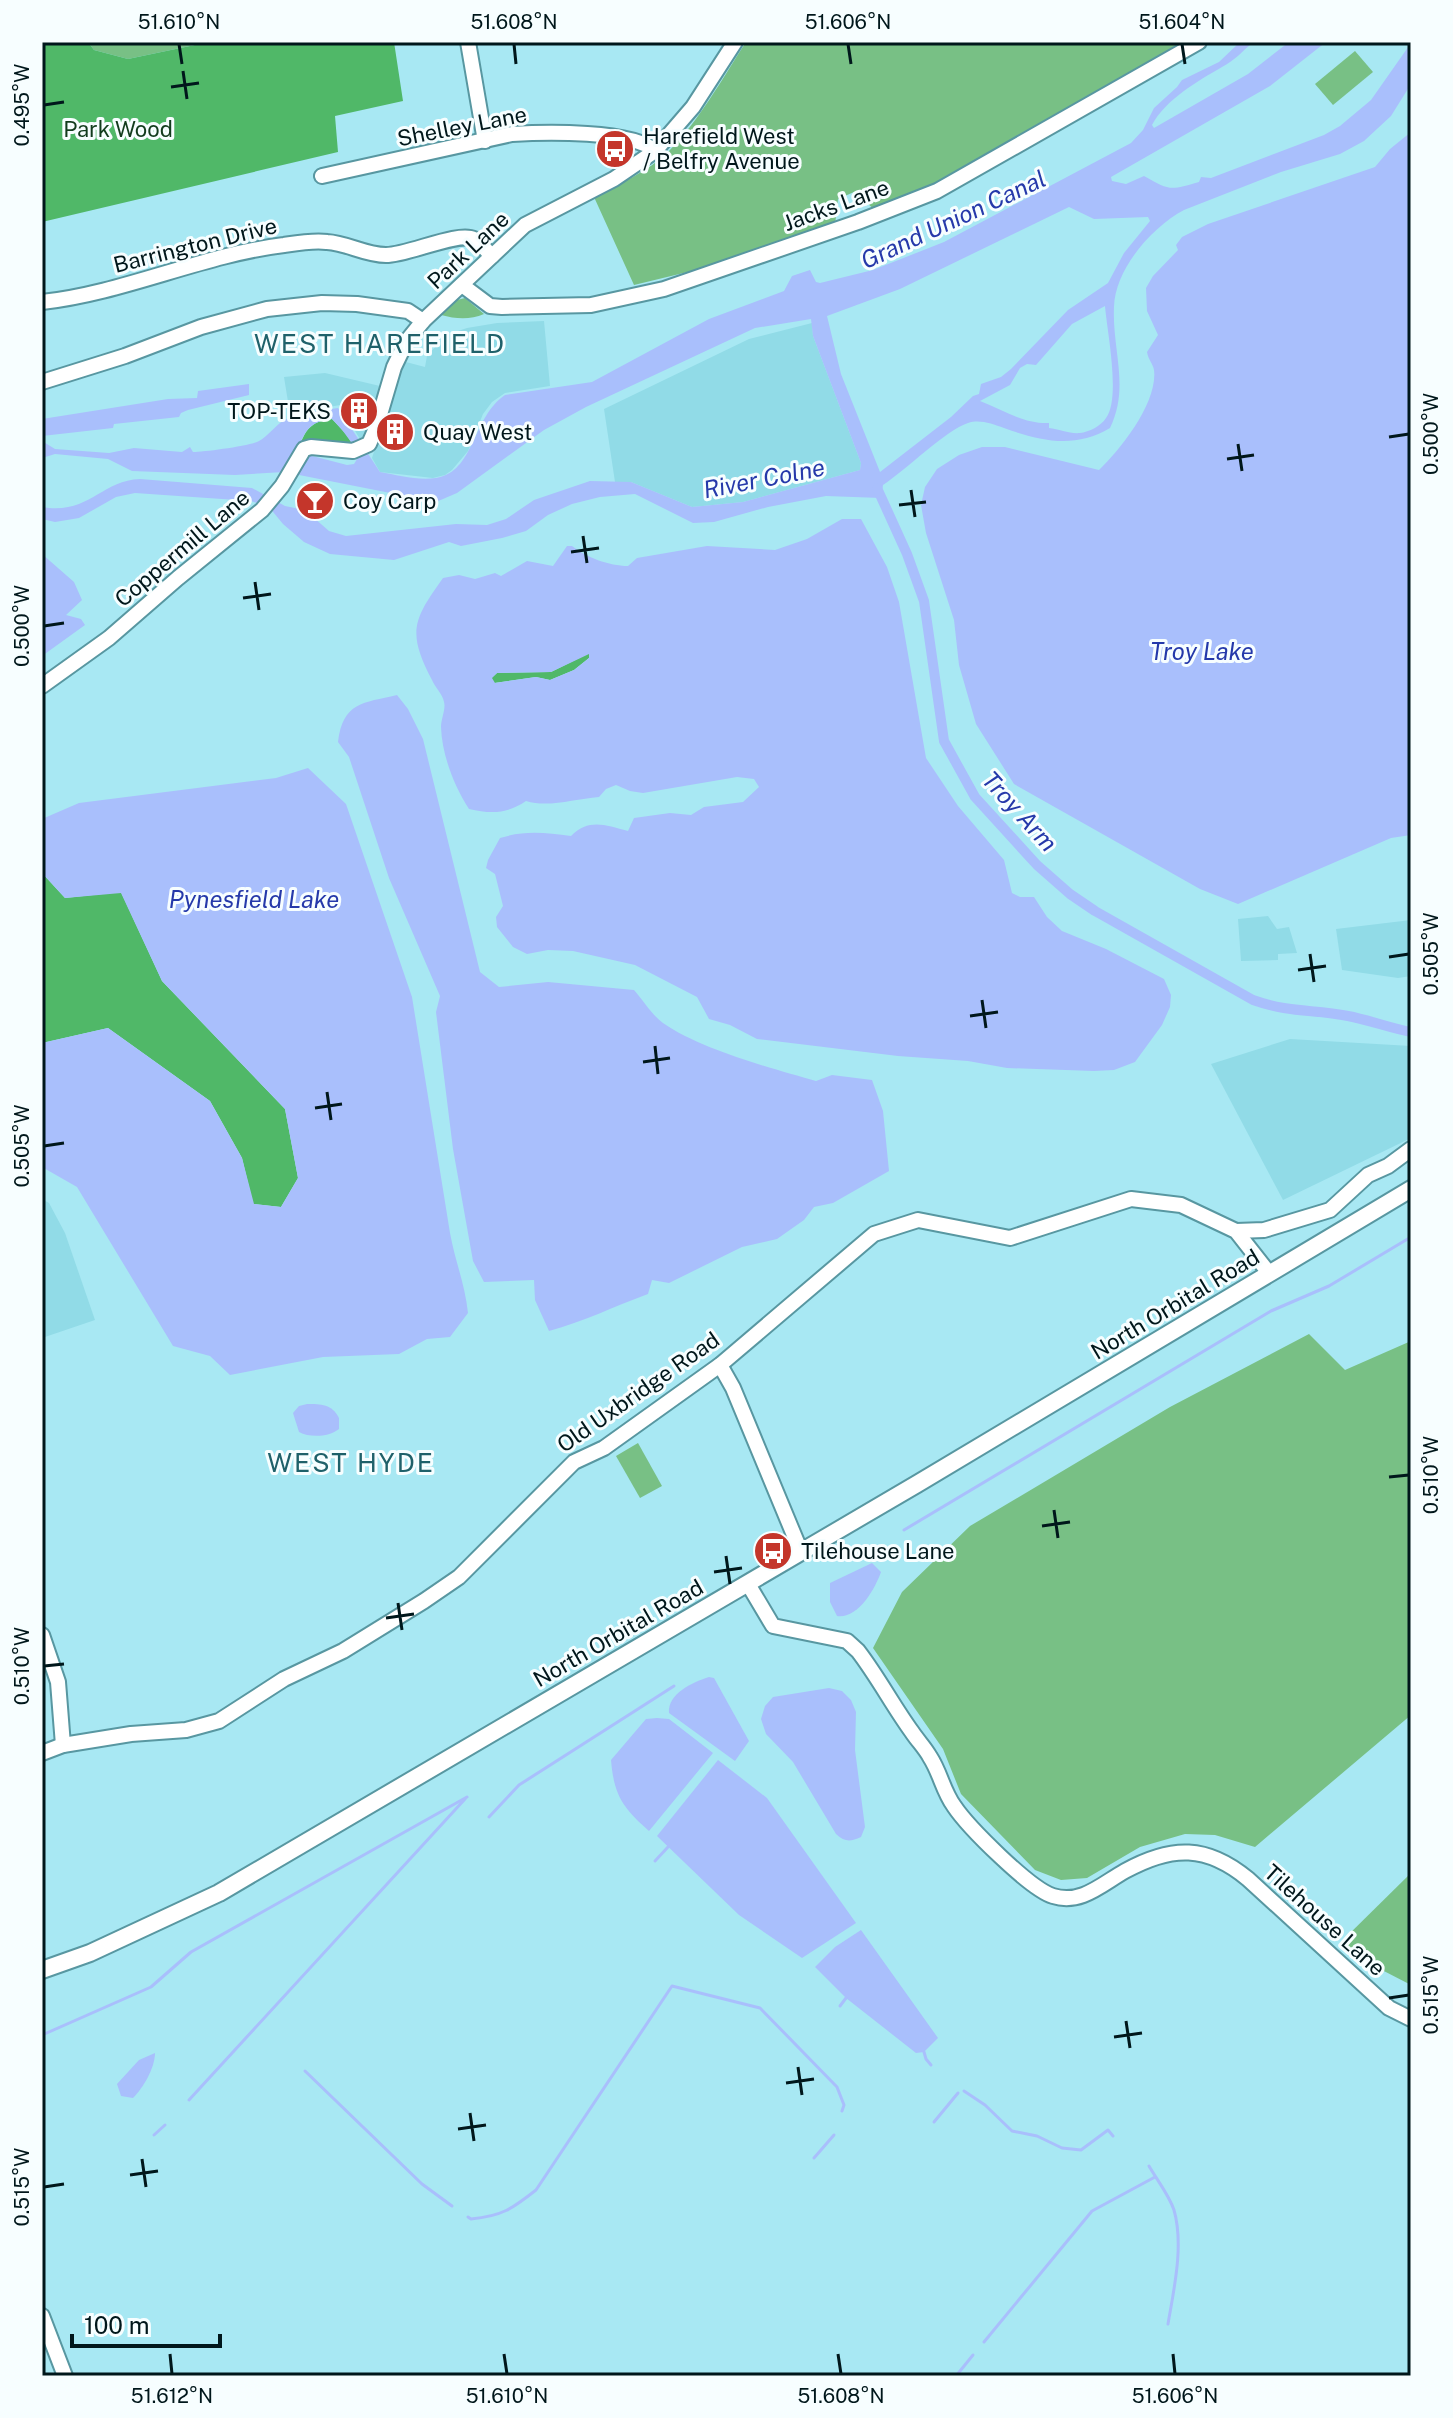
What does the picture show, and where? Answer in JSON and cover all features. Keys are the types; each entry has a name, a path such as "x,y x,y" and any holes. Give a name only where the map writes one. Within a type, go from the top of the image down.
{"main road":[{"name":"North Orbital Road","path":"42,1970 90,1953 219,1893 748,1584 1263,1266 1411,1189"}],"street":[{"path":"468,42 485,141"},
{"name":"Park Lane","path":"376,428 394,367 406,342 423,321 525,225 614,179 655,151 693,107 735,42"},
{"name":"Jacks Lane","path":"462,285 490,306 502,307 591,305 664,289 858,222 937,191 1199,42"},
{"name":"Shelley Lane","path":"322,176 534,133 625,137 643,142 655,151"},
{"name":"Barrington Drive","path":"42,302 63,300 179,268 283,245 327,242 367,253 388,255 463,237 475,240 492,256"},
{"path":"42,382 125,356 201,327 267,309 322,303 357,304 408,311 423,321"},
{"name":"Coppermill Lane","path":"42,686 109,638 264,508 285,482 304,449 311,447 345,452 360,448 369,444 376,428"},
{"path":"1236,1231 1264,1230 1330,1210 1368,1175 1388,1166 1411,1149"},
{"name":"Old Uxbridge Road","path":"42,1753 63,1745 207,1725 234,1713 284,1679 343,1651 459,1577 574,1462 604,1448 720,1365 874,1234 918,1220 1010,1238 1131,1199 1181,1205 1236,1231 1263,1266"},
{"path":"1263,1266 1264,1230"},
{"path":"720,1365 733,1388 801,1552"},
{"name":"Tilehouse Lane","path":"748,1584 773,1626 839,1639 854,1646 930,1755 954,1807 1029,1882 1044,1892 1066,1898 1090,1894 1126,1871 1157,1858 1187,1853 1209,1855 1232,1865 1389,2008 1411,2019"},
{"path":"42,1635 58,1682 63,1745"},
{"path":"42,2316 65,2376"}],"shaded area":[{"path":"544,321 550,386 505,393 492,402 483,414 468,451 445,475 433,478 380,472 372,458 402,361 425,367 427,356 446,335 467,328"},
{"path":"812,323 813,336 861,463 860,470 743,502 692,507 631,482 615,482 604,409 749,339"},
{"path":"325,373 380,386 373,433 361,441 340,405 290,414 284,377"},
{"path":"1268,916 1277,929 1289,927 1297,953 1278,954 1278,960 1241,961 1238,919"},
{"path":"1411,920 1411,976 1398,978 1342,970 1336,929"},
{"path":"1290,1039 1411,1046 1411,1138 1283,1200 1211,1064"},
{"path":"42,1199 49,1203 65,1233 95,1320 42,1338"}],"green space":[{"name":"Park Wood","path":"42,42 88,42 94,50 128,59 209,42 394,42 403,101 335,116 338,152 42,222"},
{"path":"88,42 209,42 128,59 94,50"},
{"path":"746,42 1210,42 1177,63 907,197 875,210 854,192 838,199 835,225 700,269 634,285 594,197 642,172 668,152 700,113"},
{"path":"1355,51 1373,72 1333,105 1315,84"},
{"path":"465,298 484,314 463,318 441,315 457,300"},
{"path":"332,419 354,446 300,445 311,426"},
{"path":"589,653 589,658 574,670 550,680 536,677 494,683 491,678 497,673 551,672"},
{"path":"42,873 65,898 121,892 162,981 285,1109 298,1178 281,1207 253,1204 242,1158 210,1101 108,1028 42,1043"},
{"path":"1309,1334 1345,1370 1411,1341 1411,1715 1255,1847 1215,1835 1185,1834 1140,1847 1087,1878 1061,1880 1035,1870 961,1794 943,1749 873,1648 902,1592 970,1526 1170,1407"},
{"path":"638,1443 662,1486 640,1498 616,1456"},
{"path":"1411,1873 1411,1985 1340,1943"}],"water":[{"path":"1240,42 1253,42 1230,62 1174,99 1158,116 1152,125 1154,128 1248,74 1289,42 1326,42 1270,86 1111,177 1112,181 1126,184 1144,176 1170,188 1181,187 1199,182 1201,177 1211,178 1324,135 1371,100 1411,43 1411,84 1391,116 1364,141 1340,154 1281,172 1184,210 1148,238 1128,264 1116,293 1114,323 1119,398 1110,428 1097,435 1057,441 986,422 972,422 949,434 883,485 881,498 826,496 768,507 714,522 693,523 635,494 600,497 572,504 548,515 526,531 461,546 449,542 394,560 330,554 304,542 269,507 251,501 135,493 116,497 79,518 55,522 42,519 42,507 72,506 114,485 140,479 252,488 285,506 305,510 329,531 346,536 456,524 487,525 506,519 534,500 590,481 631,482 692,507 743,502 860,470 861,463 813,336 811,319 755,328 586,407 544,430 457,493 436,502 284,472 235,475 132,471 108,459 55,454 42,458 42,441 55,449 109,453 134,448 182,452 190,447 193,452 207,451 254,443 289,418 338,408 380,472 429,479 449,474 459,466 486,416 505,395 592,382 709,319 784,291 792,276 810,270 816,282 820,283 873,270 944,242 1131,143 1143,130 1154,108 1182,80 1219,62","holes":["1069,207 1094,219 1148,217 1150,221 1124,253 1108,283 1068,310 1011,369 1001,377 981,384 979,394 880,472 841,374 827,316 900,289","1105,306 1113,380 1110,408 1101,424 1083,432 1068,432 1049,428 1049,423 1022,419 980,401 1010,385 1020,368 1027,364 1036,365 1072,324","332,419 340,428 359,456 354,464 347,465 297,452 308,429 318,422"]},
{"name":"Troy Lake","path":"1411,132 1411,835 1391,838 1238,904 1200,889 1014,784 976,724 959,665 954,620 926,533 921,505 925,487 937,469 959,455 982,447 1005,447 1099,470 1127,438 1150,396 1154,370 1147,352 1158,335 1147,311 1146,288 1178,250 1176,245 1182,237 1208,224 1375,167 1390,149"},
{"path":"249,384 249,395 188,410 179,417 42,436 42,419 168,399 197,398 198,391"},
{"path":"842,519 861,519 887,567 899,602 926,758 958,806 1004,860 1012,893 1020,897 1034,897 1047,917 1062,931 1106,949 1164,979 1171,995 1170,1007 1162,1025 1135,1062 1114,1070 1094,1071 1007,1068 968,1061 757,1039 730,1025 709,1019 697,997 635,965 573,951 548,950 527,954 513,947 497,927 496,917 503,906 495,874 486,868 500,838 527,833 571,836 584,827 598,824 628,831 634,818 670,813 691,815 704,807 743,802 759,787 754,779 737,777 643,793 616,785 606,789 599,797 552,803 526,801 499,812 469,809 446,759 441,727 443,699 424,664 417,638 420,616 443,578 459,575 475,579 495,573 501,576 527,561 553,566 567,546 598,560 628,566 637,558 707,546 775,550 807,539","holes":["589,654 589,658 574,670 550,680 536,677 495,683 492,678 497,673 551,672"]},
{"path":"42,554 74,582 82,600 66,615 81,619 85,625 42,656"},
{"path":"397,695 423,739 480,972 499,987 548,982 634,990 663,1023 717,1050 816,1081 832,1075 872,1080 883,1111 889,1171 833,1203 814,1207 804,1220 777,1239 742,1247 669,1283 652,1280 648,1294 549,1331 535,1300 534,1280 484,1282 473,1261 453,1149 436,1012 440,996 389,878 349,757 338,742 345,719 357,706"},
{"name":"Pynesfield Lake","path":"308,768 346,804 412,997 450,1233 468,1313 450,1337 427,1339 399,1354 323,1357 230,1375 210,1356 173,1346 77,1187 42,1167 42,1043 108,1028 210,1101 242,1158 254,1204 281,1207 298,1178 285,1109 162,981 121,893 65,898 42,873 42,819 79,803 276,778"},
{"path":"307,1404 333,1410 339,1418 339,1429 319,1436 299,1432 293,1413 299,1406"},
{"path":"872,1563 881,1572 870,1594 852,1613 837,1616 830,1602 830,1583"},
{"path":"709,1677 714,1678 749,1741 735,1761 669,1713 669,1706 677,1695"},
{"path":"829,1688 842,1691 851,1700 856,1712 855,1750 865,1827 861,1837 851,1840 836,1834 793,1762 766,1734 761,1719 765,1706 773,1697"},
{"path":"646,1719 669,1719 713,1753 649,1831 621,1800 611,1760"},
{"path":"718,1760 767,1798 856,1923 802,1958 739,1915 657,1836"},
{"path":"861,1930 938,2038 924,2052 916,2053 846,1998 815,1967 835,1947"},
{"path":"155,2053 151,2071 137,2094 133,2098 121,2096 117,2084 139,2060"}],"waterway":[{"name":"Troy Arm","path":"877,488 924,601 944,741 975,797 1037,865 1095,911 1253,1000 1279,1007 1348,1016 1411,1032"},
{"path":"904,1530 1271,1311 1329,1286 1411,1237"},
{"path":"489,1817 519,1785 674,1686"},
{"path":"42,2035 151,1987 191,1952 467,1797"},
{"path":"189,2100 465,1799"},
{"path":"655,1861 668,1847"},
{"path":"468,2217 499,2214 536,2190 672,1986 760,2008 837,2087 844,2105 842,2111"},
{"path":"840,2006 846,1998"},
{"path":"924,2052 931,2065"},
{"path":"305,2071 422,2184 452,2206"},
{"path":"964,2091 985,2105 1012,2131 1037,2136 1062,2148 1081,2150 1108,2130 1113,2136"},
{"path":"934,2122 958,2093"},
{"path":"154,2135 165,2125"},
{"path":"814,2158 834,2135"},
{"path":"1149,2166 1169,2199 1177,2224 1177,2267 1168,2324"},
{"path":"984,2342 1092,2211 1155,2177"},
{"path":"956,2376 973,2355"}],"place":[{"name":"Harefield West / Belfry Avenue","path":"615,149"},
{"name":"TOP-TEKS","path":"359,411"},
{"name":"Quay West","path":"395,432"},
{"name":"Coy Carp","path":"315,501"},
{"name":"Tilehouse Lane","path":"773,1551"}],"district":[{"name":"WEST HAREFIELD","path":"380,343"},
{"name":"WEST HYDE","path":"351,1462"}],"water label":[{"name":"Grand Union Canal","path":"953,219"},
{"name":"River Colne","path":"764,478"}]}
